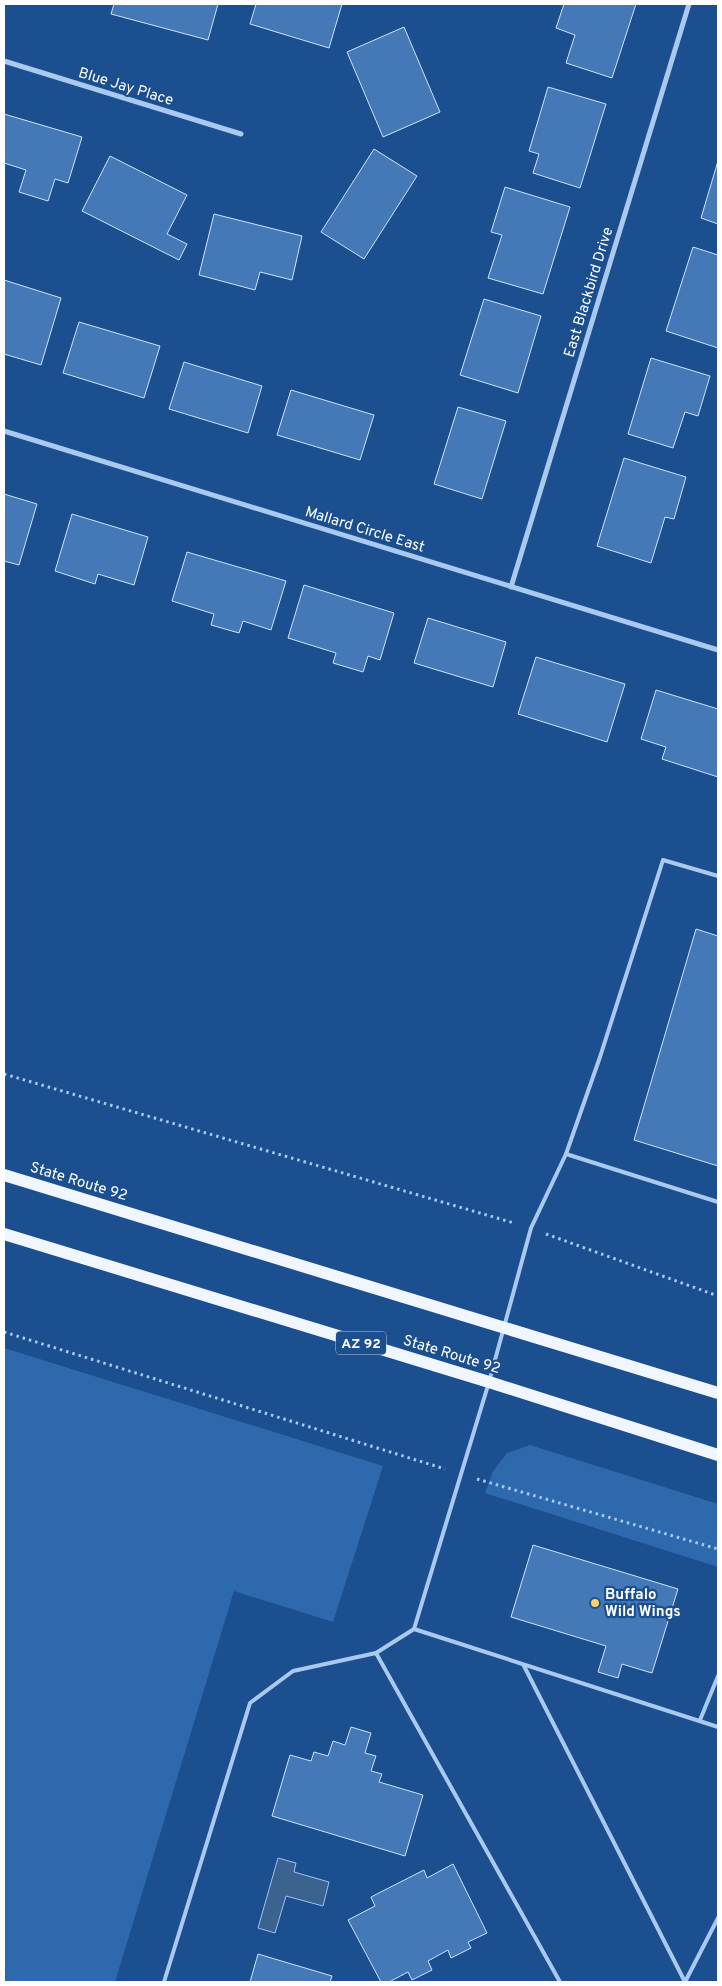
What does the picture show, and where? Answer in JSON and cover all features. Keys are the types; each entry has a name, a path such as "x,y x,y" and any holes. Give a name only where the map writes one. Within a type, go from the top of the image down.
{"main road":[{"name":"State Route 92","path":"4,1175 718,1393"},
{"name":"State Route 92","path":"4,1234 489,1382 718,1455"}],"street":[{"name":"East Blackbird Drive","path":"511,587 689,4"},
{"name":"Blue Jay Place","path":"4,61 241,134"},
{"name":"Mallard Circle East","path":"4,431 718,650"}],"lane":[{"path":"164,1982 250,1703 293,1671 376,1653 414,1629 489,1382 531,1228 566,1154 600,1057 663,860 718,876"},
{"path":"566,1154 718,1202"},
{"path":"414,1629 718,1727"},
{"path":"376,1653 560,1982"},
{"path":"524,1666 685,1982"},
{"path":"700,1720 718,1676"},
{"path":"685,1982 718,1918"}],"path":[{"path":"4,1074 531,1228 718,1296"},
{"path":"4,1332 460,1474 718,1549"}],"shaded area":[{"path":"4,1348 383,1466 333,1622 234,1591 115,1982 4,1982"},
{"path":"530,1445 718,1504 718,1567 485,1493 493,1471 507,1453"},
{"path":"278,1858 296,1863 294,1872 329,1882 323,1906 286,1896 275,1933 258,1928"}],"building":[{"path":"114,4 218,4 208,40 111,14"},
{"path":"256,4 342,4 329,48 250,24"},
{"path":"564,4 636,4 612,78 566,63 575,35 556,28"},
{"path":"404,27 440,112 383,137 347,52"},
{"path":"548,87 606,104 580,188 533,173 539,154 529,151"},
{"path":"4,114 82,137 68,183 55,179 48,201 19,192 26,170 4,163"},
{"path":"374,149 417,176 364,259 321,232"},
{"path":"110,156 187,195 167,234 187,244 179,260 82,211"},
{"path":"718,161 718,224 701,218"},
{"path":"505,187 570,207 543,294 488,278 502,235 491,232"},
{"path":"214,214 302,236 292,280 260,272 255,290 199,275"},
{"path":"693,247 718,255 718,348 666,331"},
{"path":"4,280 61,298 41,365 4,354"},
{"path":"484,299 541,316 518,393 460,375"},
{"path":"79,322 160,346 144,398 63,373"},
{"path":"651,358 710,376 698,416 685,412 673,448 628,434"},
{"path":"184,362 262,386 248,433 169,409"},
{"path":"291,390 374,415 360,460 277,435"},
{"path":"458,407 506,421 482,499 434,484"},
{"path":"624,458 686,477 674,519 665,517 651,563 597,546"},
{"path":"4,494 37,504 19,565 4,561"},
{"path":"72,514 148,537 134,585 98,574 95,584 55,571"},
{"path":"187,552 286,581 271,630 243,621 239,633 211,625 214,614 172,601"},
{"path":"304,585 394,613 380,660 368,656 363,672 333,663 336,653 288,638"},
{"path":"428,618 506,642 493,687 414,663"},
{"path":"536,657 625,684 607,742 518,714"},
{"path":"656,690 718,709 718,777 662,759 666,747 641,739"},
{"path":"696,929 718,936 718,1166 634,1140"},
{"name":"Buffalo Wild Wings","path":"533,1545 678,1589 652,1673 622,1664 618,1678 598,1672 606,1646 511,1617"},
{"path":"351,1727 371,1733 365,1753 376,1756 371,1771 382,1774 379,1782 423,1795 405,1856 272,1816 290,1755 311,1761 314,1752 328,1756 333,1741 345,1745"},
{"path":"453,1864 487,1933 468,1942 471,1948 451,1958 448,1950 428,1961 432,1970 412,1980 408,1972 389,1982 381,1982 348,1920 375,1906 371,1897 424,1870 427,1878"},
{"path":"258,1954 332,1976 330,1982 250,1982"}],"place":[{"name":"Buffalo Wild Wings","path":"595,1603"}]}
